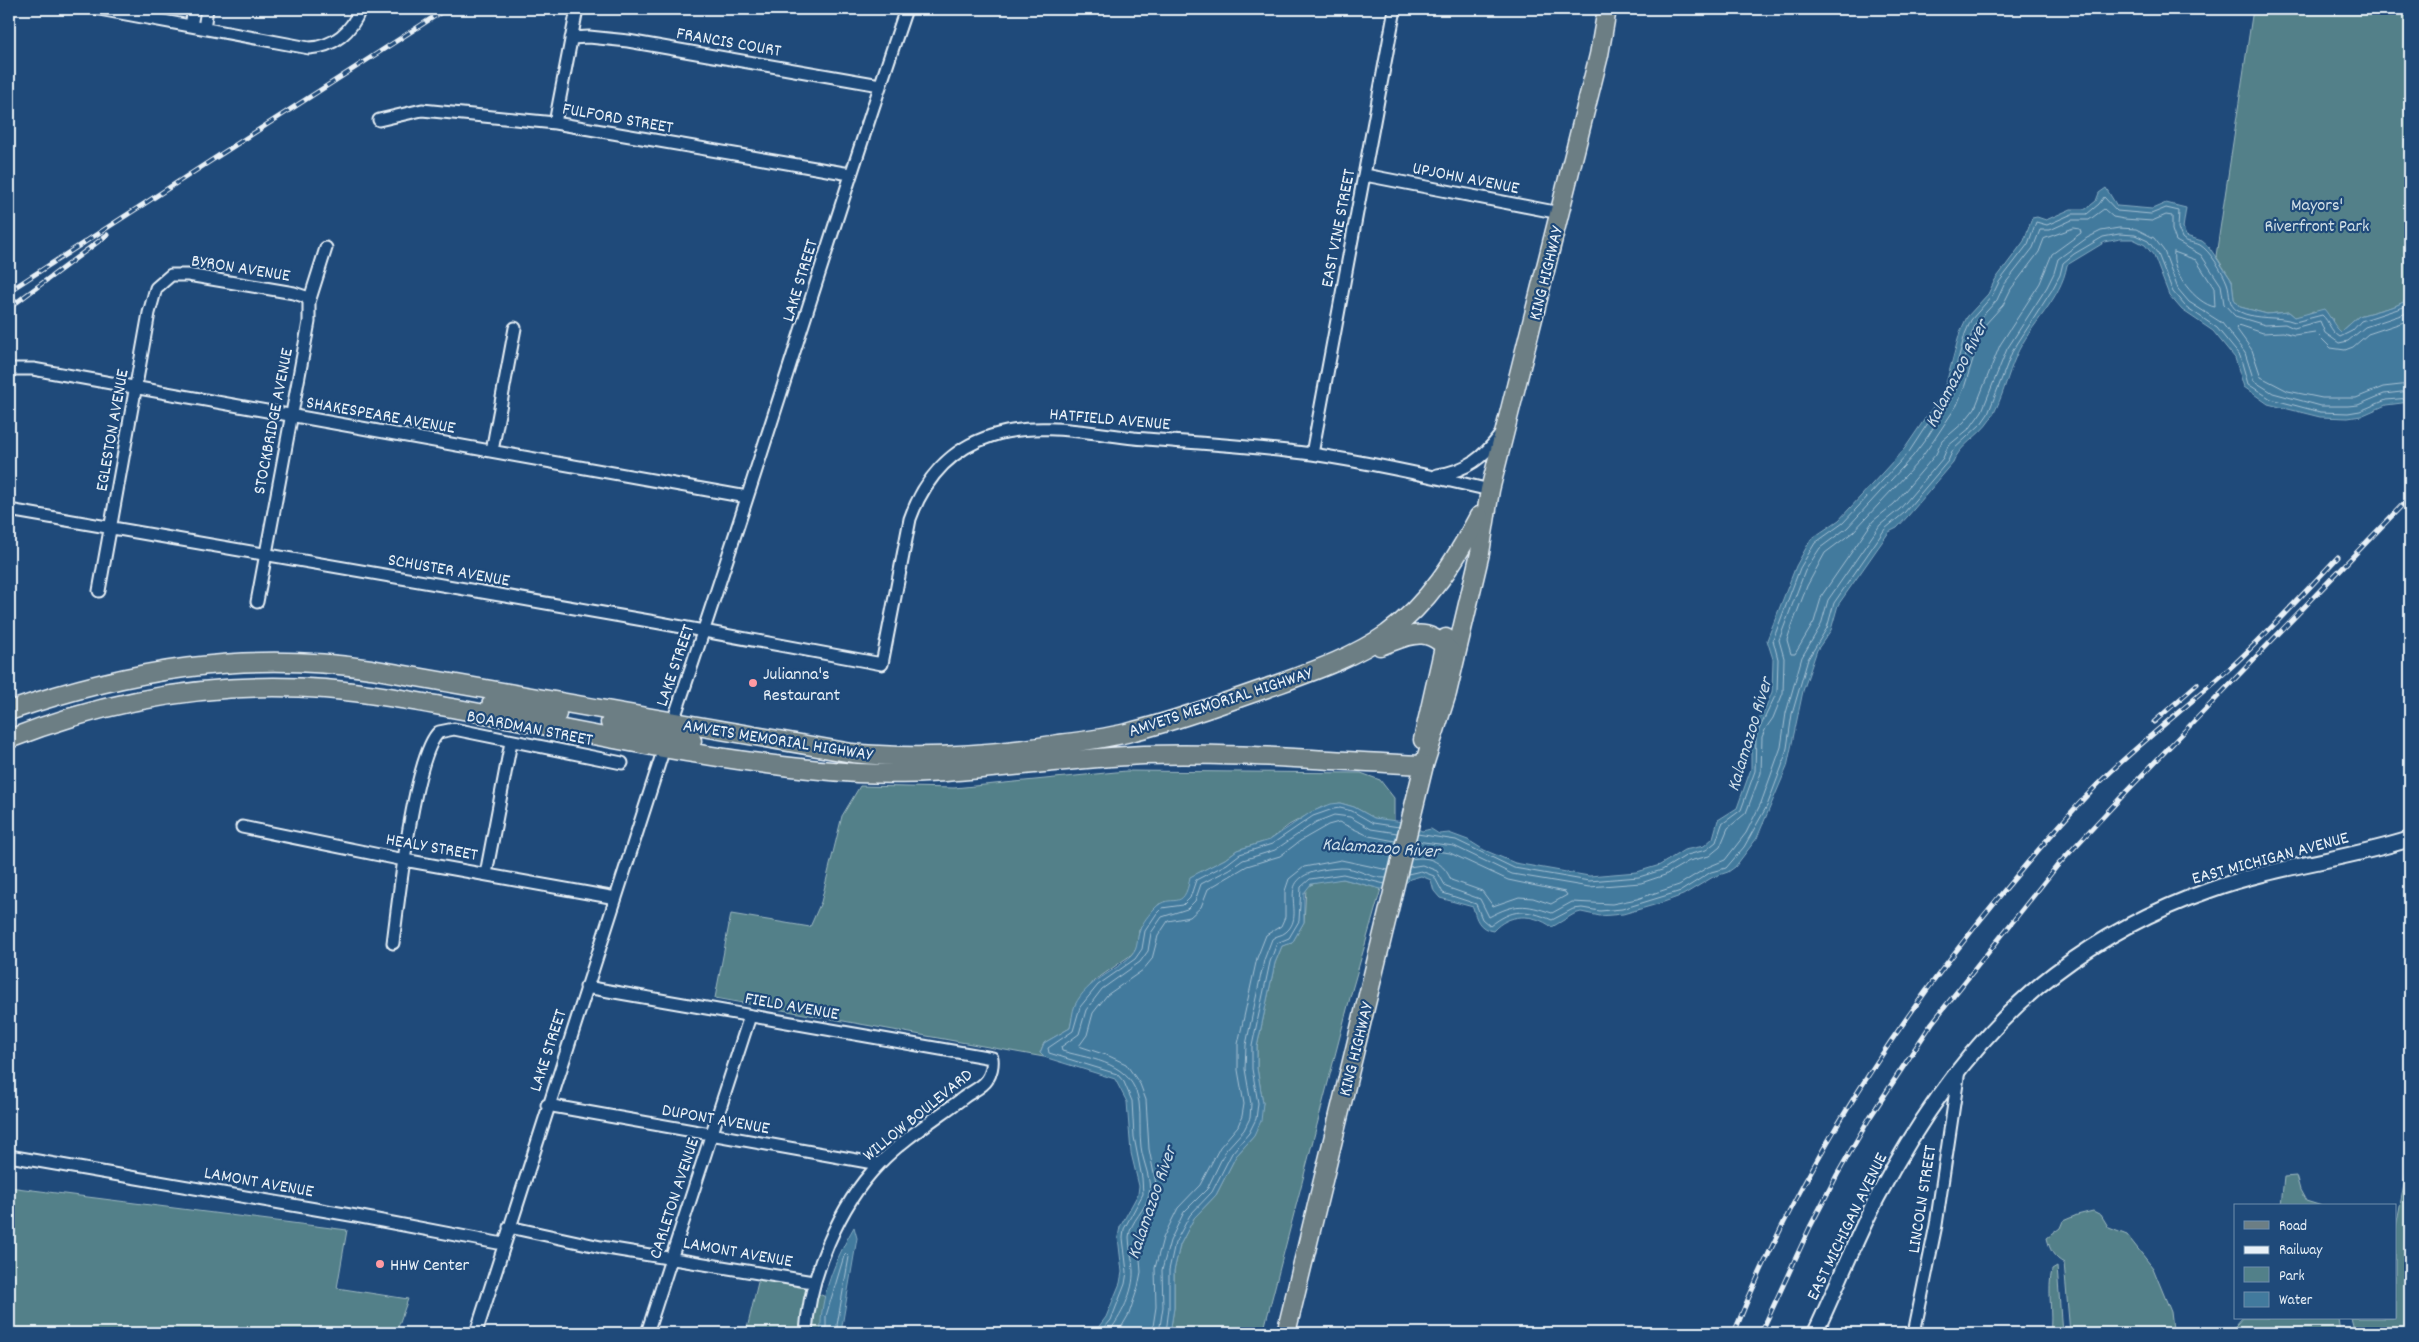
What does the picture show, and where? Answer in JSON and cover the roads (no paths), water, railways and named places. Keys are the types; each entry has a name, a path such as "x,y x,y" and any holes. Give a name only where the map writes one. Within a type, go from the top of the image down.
{"main road":[{"name":"KING HIGHWAY","path":"1449,650 1480,552 1490,490 1599,55 1607,9"},
{"name":"KING HIGHWAY","path":"1599,55 1615,9"},
{"name":"KING HIGHWAY","path":"1286,1333 1410,820 1424,765 1439,720 1449,650 1480,516 1490,490"},
{"name":"AMVETS MEMORIAL HIGHWAY","path":"668,736 887,756 960,755 1026,749 1133,732 1203,710 1340,660 1388,633 1438,585 1480,516"},
{"path":"1340,660 1412,634 1428,634 1449,650"},
{"name":"AMVETS MEMORIAL HIGHWAY","path":"9,712 81,688 127,677 194,666 298,660 371,668 668,736 768,764 839,772 941,774 1146,755 1263,756 1424,765"},
{"path":"9,739 44,725 126,702 210,690 255,688 325,689 444,707 458,703 501,706 592,719 668,736"}],"street":[{"path":"98,9 309,48 326,45 346,32 353,25 360,9"},
{"path":"191,26 194,9"},
{"path":"204,28 207,9"},
{"path":"555,123 578,9"},
{"name":"LAKE STREET","path":"476,1333 503,1244 668,736 705,632 850,174 906,9"},
{"name":"EAST VINE STREET","path":"1312,454 1395,9"},
{"name":"FRANCIS COURT","path":"571,38 589,36 628,41 880,85"},
{"name":"FULFORD STREET","path":"379,120 422,110 555,123 850,174"},
{"name":"UPJOHN AVENUE","path":"1365,175 1560,213"},
{"name":"STOCKBRIDGE AVENUE","path":"257,602 290,416 309,322 309,302 326,248"},
{"name":"BYRON AVENUE","path":"165,279 171,276 182,275 265,287 306,297 309,302"},
{"name":"EGLESTON AVENUE","path":"99,591 112,528 151,301 156,288 165,279"},
{"path":"492,450 516,328"},
{"name":"SHAKESPEARE AVENUE","path":"9,369 33,369 747,497"},
{"path":"1430,476 1457,472 1471,465 1485,454 1506,426"},
{"name":"HATFIELD AVENUE","path":"882,664 910,519 917,500 926,484 941,466 958,452 981,439 1008,432 1038,429 1312,454 1430,476 1490,490"},
{"name":"SCHUSTER AVENUE","path":"9,510 882,664"},
{"name":"BOARDMAN STREET","path":"404,860 419,778 427,750 434,737 448,729 622,763"},
{"path":"486,874 511,742"},
{"name":"HEALY STREET","path":"242,827 404,860 616,898"},
{"name":"EAST MICHIGAN AVENUE","path":"1815,1333 1876,1200 1898,1160 1959,1070 2000,1023 2052,975 2071,961 2151,914 2212,889 2317,860 2410,839"},
{"path":"393,942 404,860"},
{"name":"FIELD AVENUE","path":"586,988 992,1058"},
{"name":"CARLETON AVENUE","path":"647,1333 750,1016"},
{"name":"WILLOW BOULEVARD","path":"806,1333 813,1282 846,1212 878,1164 924,1127 983,1085 990,1073 992,1058"},
{"name":"LINCOLN STREET","path":"1914,1333 1936,1225 1959,1070"},
{"name":"DUPONT AVENUE","path":"548,1105 878,1164"},
{"name":"LAMONT AVENUE","path":"9,1156 352,1215 503,1244"},
{"name":"LAMONT AVENUE","path":"509,1227 601,1247 673,1257 813,1282"}],"water":[{"name":"Kalamazoo River","path":"2106,188 2117,206 2152,209 2166,203 2186,208 2183,228 2186,236 2202,241 2209,247 2232,281 2234,299 2240,307 2267,314 2289,312 2295,317 2324,309 2341,332 2359,316 2395,306 2410,299 2410,402 2386,405 2361,416 2348,418 2320,417 2268,404 2244,387 2235,358 2213,331 2182,310 2169,295 2154,256 2145,245 2133,239 2105,242 2067,265 2064,278 2052,301 2029,333 2016,356 1998,405 1990,420 1964,446 1953,463 1908,516 1897,528 1889,532 1838,605 1831,630 1817,650 1803,691 1787,767 1757,838 1735,867 1728,872 1713,877 1683,895 1623,914 1600,916 1581,912 1552,927 1537,919 1521,917 1506,921 1493,931 1481,926 1473,907 1440,898 1434,891 1431,880 1421,876 1410,879 1400,888 1381,889 1343,879 1311,884 1304,893 1304,922 1292,943 1282,946 1275,963 1257,1047 1257,1068 1263,1103 1261,1121 1254,1136 1236,1156 1216,1195 1194,1218 1180,1245 1174,1271 1174,1308 1170,1333 1094,1333 1106,1317 1120,1283 1122,1272 1118,1237 1120,1227 1138,1194 1139,1186 1131,1153 1127,1102 1115,1079 1044,1057 1040,1053 1044,1043 1070,1028 1075,1005 1086,989 1132,955 1136,949 1141,927 1153,910 1166,901 1181,899 1187,889 1190,877 1225,859 1237,850 1270,840 1311,812 1331,804 1340,803 1354,807 1374,818 1404,822 1422,831 1431,829 1439,834 1449,833 1515,863 1589,876 1637,872 1660,865 1684,850 1704,846 1713,838 1718,820 1737,808 1751,769 1751,736 1756,722 1763,714 1772,692 1773,659 1767,640 1796,566 1811,539 1839,520 1905,448 1941,395 1960,332 1967,317 1988,294 1995,280 2024,241 2032,218 2037,217 2046,220 2071,209 2086,209 2096,201 2099,193"},
{"path":"854,1227 857,1238 842,1326 846,1333 821,1333 823,1306 830,1278"}],"railway":[{"path":"9,291 446,9"},
{"path":"9,308 107,235"},
{"path":"1761,1333 1810,1227 1837,1175 1870,1117 1932,1023 2057,866 2410,497"},
{"path":"1734,1333 1759,1274 1818,1158 1887,1047 1963,942 2038,850 2086,796 2131,753 2244,655 2338,557"},
{"path":"2154,722 2197,684"}],"place":[{"name":"Julianna's Restaurant","path":"753,683"},
{"name":"HHW Center","path":"380,1264"}],"park label":[{"name":"Mayors' Riverfront Park","path":"2317,214"}]}
